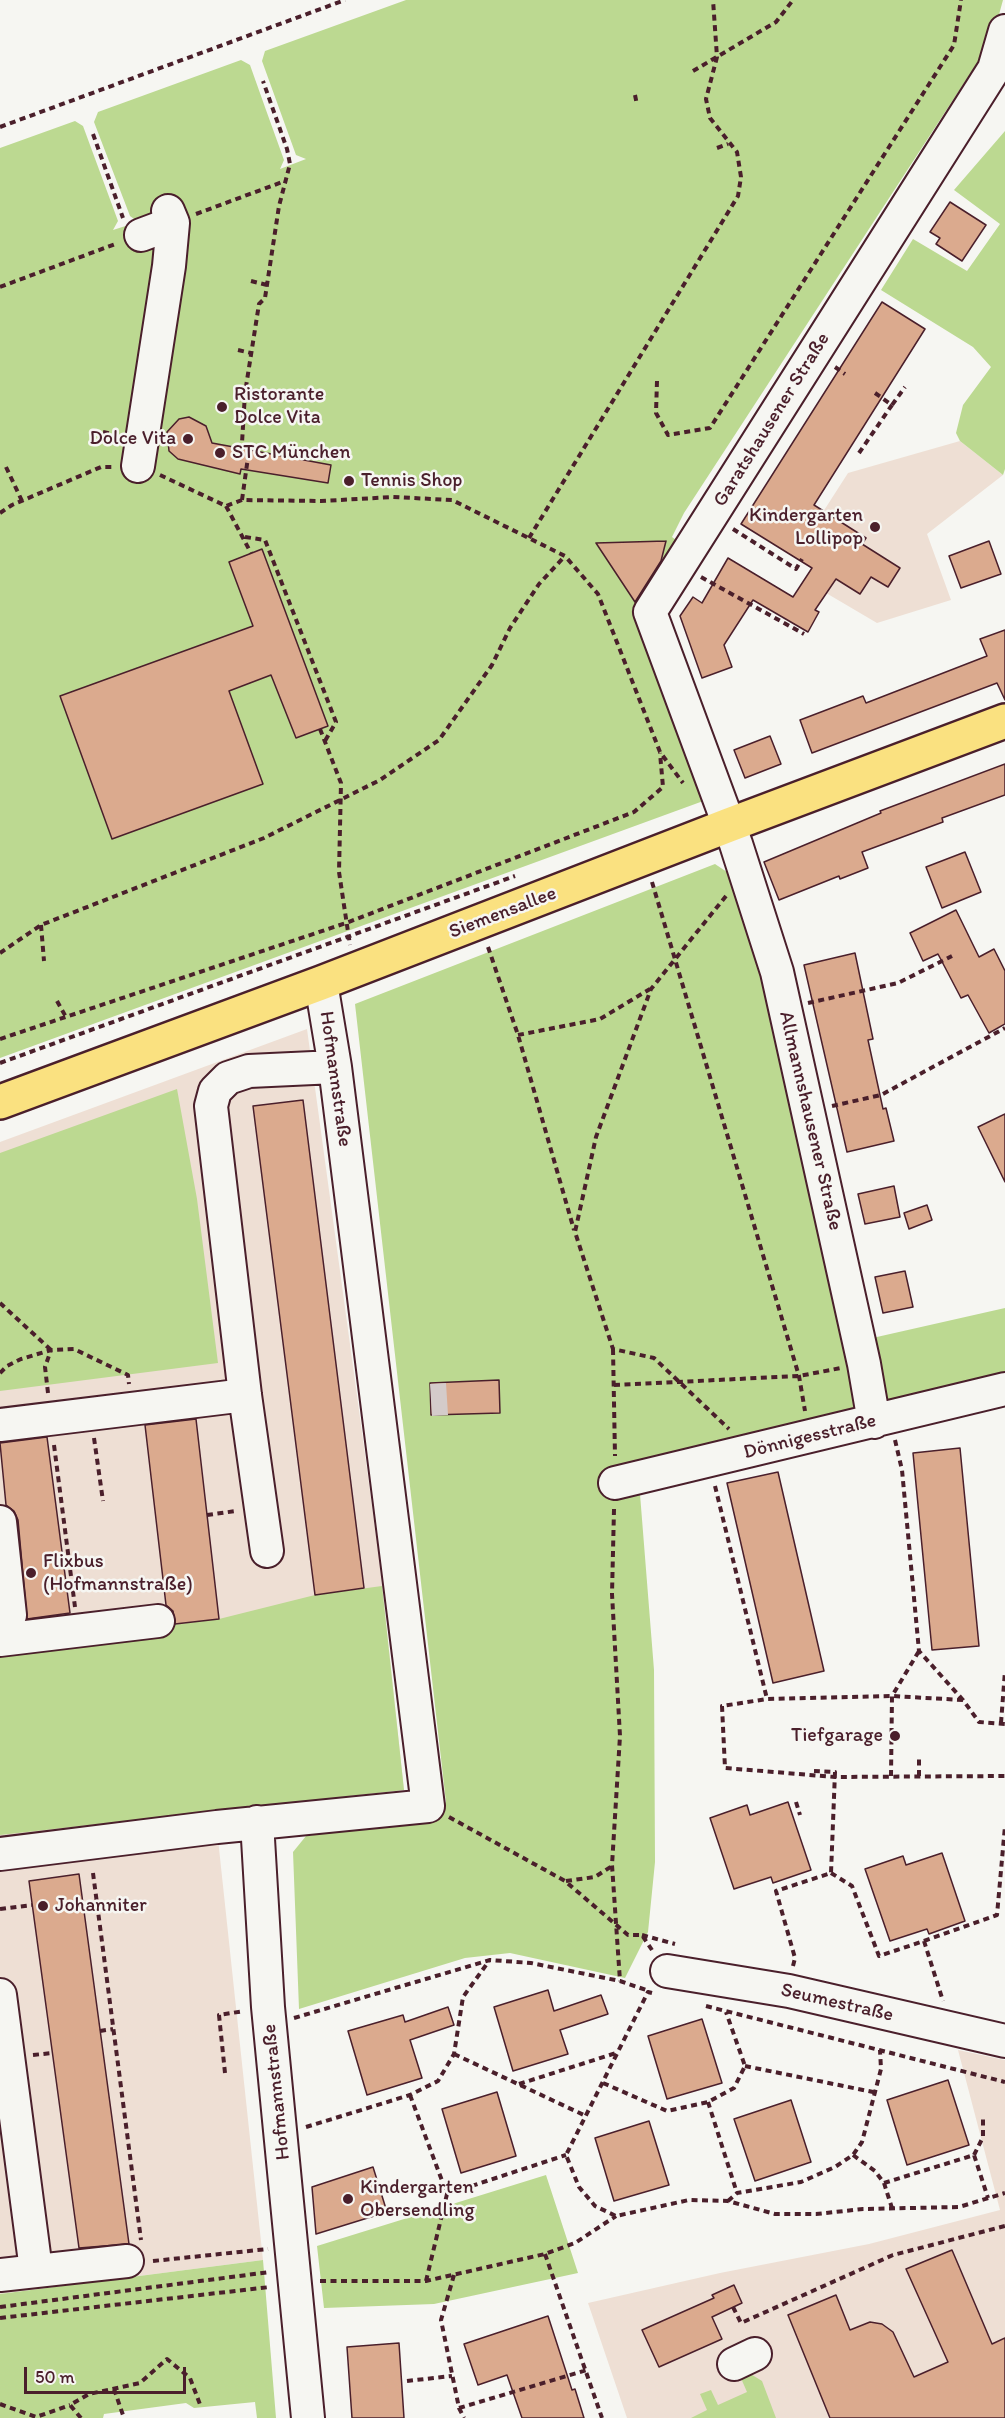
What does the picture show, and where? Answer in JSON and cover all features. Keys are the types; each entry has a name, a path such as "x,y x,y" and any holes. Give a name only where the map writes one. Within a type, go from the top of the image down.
{"main road":[{"name":"Siemensallee","path":"0,1102 321,983 729,825 1005,722"}],"street":[{"name":"Garatshausener Straße","path":"729,825 650,612 713,516 994,69 1005,31"},
{"path":"141,235 171,217"},
{"path":"138,466 169,266 171,217"},
{"name":"Allmannshausener Straße","path":"729,825 777,972 864,1364 882,1420"},
{"name":"Hofmannstraße","path":"321,983 335,1067 428,1806"},
{"path":"267,1551 245,1395 211,1106 215,1091 228,1078 249,1071 335,1067"},
{"name":"Dönnigesstraße","path":"615,1483 753,1452 1005,1389"},
{"path":"0,1425 245,1395"},
{"path":"1,1532 5,1628 78,1630 158,1621"},
{"path":"0,1854 257,1822 428,1806"},
{"name":"Hofmannstraße","path":"257,1822 281,2013 281,2135 308,2418"},
{"name":"Seumestraße","path":"658,1986 789,1991 1005,2041"},
{"path":"0,1995 36,2270"},
{"path":"0,2275 138,2258"}],"path":[{"path":"0,127 345,0"},
{"path":"530,538 738,196 741,177 737,152 710,118 706,99 717,57 713,0"},
{"path":"693,70 776,22 793,0"},
{"path":"657,381 656,413 668,435 710,428 954,45 962,0"},
{"path":"242,500 249,450 242,443 245,393 259,304 265,298 290,164 288,149 263,81"},
{"path":"635,94 637,105"},
{"path":"93,134 125,223 141,235"},
{"path":"717,148 728,144"},
{"path":"171,217 285,181"},
{"path":"0,287 141,235"},
{"path":"251,281 267,285"},
{"path":"237,350 251,353"},
{"path":"859,453 905,387"},
{"path":"875,393 892,405"},
{"path":"0,513 22,501 101,467 138,466 226,506 245,537 251,553"},
{"path":"6,467 22,501"},
{"path":"226,506 242,500 321,501 393,497 452,500 565,556 598,594 660,752 687,789"},
{"path":"713,516 796,569 802,558"},
{"path":"245,537 265,540 336,722 325,741"},
{"path":"773,554 777,547"},
{"path":"0,953 41,925 264,838 380,780 439,740 492,665 510,628 539,584 565,556"},
{"path":"680,565 804,634"},
{"path":"320,729 341,783 339,872 347,937 353,954"},
{"path":"0,1039 346,923 634,812 663,787 660,752"},
{"path":"644,858 676,958 799,1376 809,1438"},
{"path":"575,1232 596,1137 651,989 745,872"},
{"path":"0,1063 523,873"},
{"path":"41,925 44,961"},
{"path":"487,944 518,1035 575,1232 613,1349 615,1483 612,1594 620,1736 612,1866 620,1981"},
{"path":"785,1008 898,982 952,956"},
{"path":"518,1035 600,1019 651,989"},
{"path":"57,1001 66,1017"},
{"path":"808,1111 881,1095 1005,1028"},
{"path":"0,1303 51,1350"},
{"path":"0,1373 7,1366 21,1359 51,1350 74,1349 128,1375 132,1408"},
{"path":"613,1349 654,1358 753,1452"},
{"path":"51,1350 45,1367 78,1630"},
{"path":"614,1385 799,1376 864,1364"},
{"path":"90,1414 103,1501"},
{"path":"882,1420 902,1470 919,1651 892,1696 891,1776"},
{"path":"710,1462 767,1700"},
{"path":"919,1651 963,1700 979,1722 1003,1723 1005,1671"},
{"path":"963,1700 892,1696 767,1700 722,1706 724,1768 836,1777 1005,1776"},
{"path":"919,1755 919,1776"},
{"path":"814,1771 835,1772 836,1777 831,1873"},
{"path":"796,1802 800,1815"},
{"path":"428,1806 565,1881 616,1922 628,1935 642,1935 658,1986 617,2052 566,2155 447,2194"},
{"path":"789,1991 795,1958 776,1891 831,1873 852,1886 879,1956 997,1915 1005,1826"},
{"path":"565,1881 595,1877 612,1866"},
{"path":"93,1873 138,2258 294,2266 321,2280 426,2282 544,2254 575,2243 616,2216 689,2200 728,2201 775,2214 959,2207 1005,2193"},
{"path":"0,1909 32,1905"},
{"path":"924,1941 943,1997 939,2026"},
{"path":"281,2135 410,2096 438,2081 454,2054 463,1996 490,1960"},
{"path":"225,2073 219,2015 281,2013 490,1960 531,1963 620,1981 658,1986"},
{"path":"704,2006 1005,2082"},
{"path":"602,2083 667,2111 708,2102 734,2088 745,2066 726,2011"},
{"path":"100,2031 113,2029"},
{"path":"728,2201 737,2193 801,2182 835,2168 853,2155 862,2142 873,2092 881,2069 880,2050"},
{"path":"519,2084 617,2052"},
{"path":"454,2054 586,2116"},
{"path":"745,2066 873,2092"},
{"path":"410,2096 447,2194 426,2282"},
{"path":"708,2102 737,2193"},
{"path":"983,2118 983,2137 974,2155 988,2198"},
{"path":"566,2155 584,2193 595,2206 616,2216"},
{"path":"853,2155 875,2171 884,2182 892,2208"},
{"path":"884,2182 974,2155"},
{"path":"733,2307 741,2323 893,2255 1005,2226"},
{"path":"544,2254 587,2370 602,2418"},
{"path":"0,2307 294,2266"},
{"path":"0,2318 294,2266"},
{"path":"454,2275 441,2319 459,2408 464,2418"},
{"path":"0,2404 36,2417 70,2405 89,2394 140,2383 167,2359 189,2378 201,2407"},
{"path":"459,2408 587,2370"},
{"path":"407,2381 452,2376"},
{"path":"114,2389 124,2418"},
{"path":"70,2405 81,2418"}],"shaded area":[{"name":"Kindergarten Lollipop","path":"960,441 1003,475 927,534 951,600 877,623 804,580 814,566 796,554 848,473"},
{"path":"307,1029 379,1557 404,1790 215,1811 263,2260 0,2294 0,1142"},
{"path":"958,2050 1005,2060 1005,2418 627,2418 588,2303 720,2273 869,2244 1000,2210"}],"green space":[{"path":"406,0 1003,0 992,40 684,513 672,537 679,542 645,596 706,800 0,1058 0,148 75,121 83,126 118,221 113,230 138,222 130,216 94,122 98,112 241,60 250,65 284,160 280,169 306,159 296,155 262,61 265,51"},
{"path":"1005,131 1005,469 1003,475 960,441 956,433 963,405 991,367 973,347 881,290 913,239 967,271 1000,224 954,190"},
{"path":"715,864 730,874 762,975 861,1399 840,1423 638,1469 654,1670 655,1862 648,1932 625,1978 510,1953 465,1958 299,2009 293,1852 306,1836 430,1820 446,1802 355,1004"},
{"path":"177,1089 197,1199 218,1363 0,1391 0,1153"},
{"path":"1005,1308 1005,1376 884,1406 868,1339"},
{"path":"382,1586 404,1790 0,1835 0,1647 219,1619 315,1595"},
{"path":"546,2175 578,2273 434,2304 324,2308 317,2246"},
{"path":"263,2260 276,2418 257,2418 255,2402 194,2408 186,2403 104,2414 103,2418 0,2418 0,2294"},
{"path":"749,2373 762,2381 776,2418 691,2418 707,2410 700,2394 711,2390 718,2405 747,2392 740,2376"}],"building":[{"path":"950,202 986,225 962,261 936,244 940,238 930,232"},
{"path":"882,302 925,329 814,505 866,538 862,544 900,568 888,587 871,577 860,594 836,579 815,610 819,612 808,632 753,600 724,645 732,667 702,678 680,616 693,597 702,603 728,558 793,597 812,568 741,524"},
{"path":"189,417 206,426 212,443 331,465 328,483 241,469 240,474 178,459 169,451 167,432 179,419"},
{"path":"666,541 661,561 635,602 596,543"},
{"path":"989,541 1001,574 961,588 949,556"},
{"path":"262,549 328,726 296,738 271,675 229,691 263,784 112,839 60,696 253,626 229,562"},
{"path":"1005,630 1005,700 997,683 812,753 800,720 863,696 866,703 987,656 980,639"},
{"path":"770,736 781,764 745,778 734,750"},
{"path":"1005,764 1005,795 942,818 943,822 862,852 868,868 840,879 839,876 779,900 764,862 881,813 880,811"},
{"path":"965,852 981,892 942,908 926,867"},
{"path":"956,910 979,957 994,949 1005,971 1005,1024 989,1033 968,995 961,998 938,954 923,961 910,933"},
{"path":"855,953 873,1039 868,1040 883,1109 886,1108 894,1141 847,1152 804,965"},
{"path":"303,1100 364,1588 315,1595 253,1106"},
{"path":"1005,1114 1005,1182 978,1127"},
{"path":"894,1186 900,1217 865,1224 858,1194"},
{"path":"927,1205 932,1220 909,1229 904,1213"},
{"path":"905,1271 913,1307 883,1313 875,1277"},
{"path":"499,1380 500,1413 431,1415 430,1383"},
{"path":"196,1419 219,1619 175,1624 173,1611 166,1605 145,1425"},
{"path":"47,1437 70,1613 27,1619 18,1520 14,1511 6,1505 0,1443"},
{"path":"960,1448 979,1646 932,1650 913,1453"},
{"path":"778,1472 824,1671 773,1683 727,1483"},
{"path":"788,1802 811,1870 773,1883 771,1877 734,1889 710,1818 747,1805 750,1815"},
{"path":"942,1853 965,1921 929,1934 927,1929 890,1941 865,1869 903,1856 906,1865"},
{"path":"79,1874 129,2244 79,2248 29,1881"},
{"path":"548,1990 554,2011 601,1995 608,2014 560,2030 568,2054 513,2071 494,2007"},
{"path":"448,2007 454,2025 410,2040 422,2078 367,2095 348,2031 403,2015 405,2022"},
{"path":"702,2019 722,2083 667,2099 648,2036"},
{"path":"948,2080 969,2145 907,2165 887,2100"},
{"path":"497,2092 516,2156 461,2173 442,2109"},
{"path":"791,2100 811,2162 755,2181 734,2119"},
{"path":"649,2121 669,2185 614,2201 595,2138"},
{"name":"Kindergarten Obersendling","path":"373,2167 387,2212 316,2234 312,2187"},
{"path":"952,2250 992,2344 1005,2338 1005,2418 830,2418 788,2315 836,2295 850,2330 870,2322 882,2324 893,2332 914,2377 948,2362 906,2269"},
{"path":"734,2285 742,2303 712,2317 722,2339 659,2367 642,2330 714,2298 712,2295"},
{"path":"548,2316 572,2390 575,2389 584,2418 522,2418 507,2375 478,2385 464,2344"},
{"path":"399,2343 404,2418 352,2418 347,2347"}],"tunnel":[{"path":"431,1400 447,1399"}],"place":[{"name":"Ristorante Dolce Vita","path":"222,407"},
{"name":"Dolce Vita","path":"188,439"},
{"name":"STC München","path":"220,453"},
{"name":"Tennis Shop","path":"349,481"},
{"name":"Kindergarten Lollipop","path":"875,527"},
{"name":"Flixbus (Hofmannstraße)","path":"31,1573"},
{"name":"Tiefgarage","path":"895,1736"},
{"name":"Johanniter","path":"43,1906"},
{"name":"Kindergarten Obersendling","path":"348,2199"}]}
